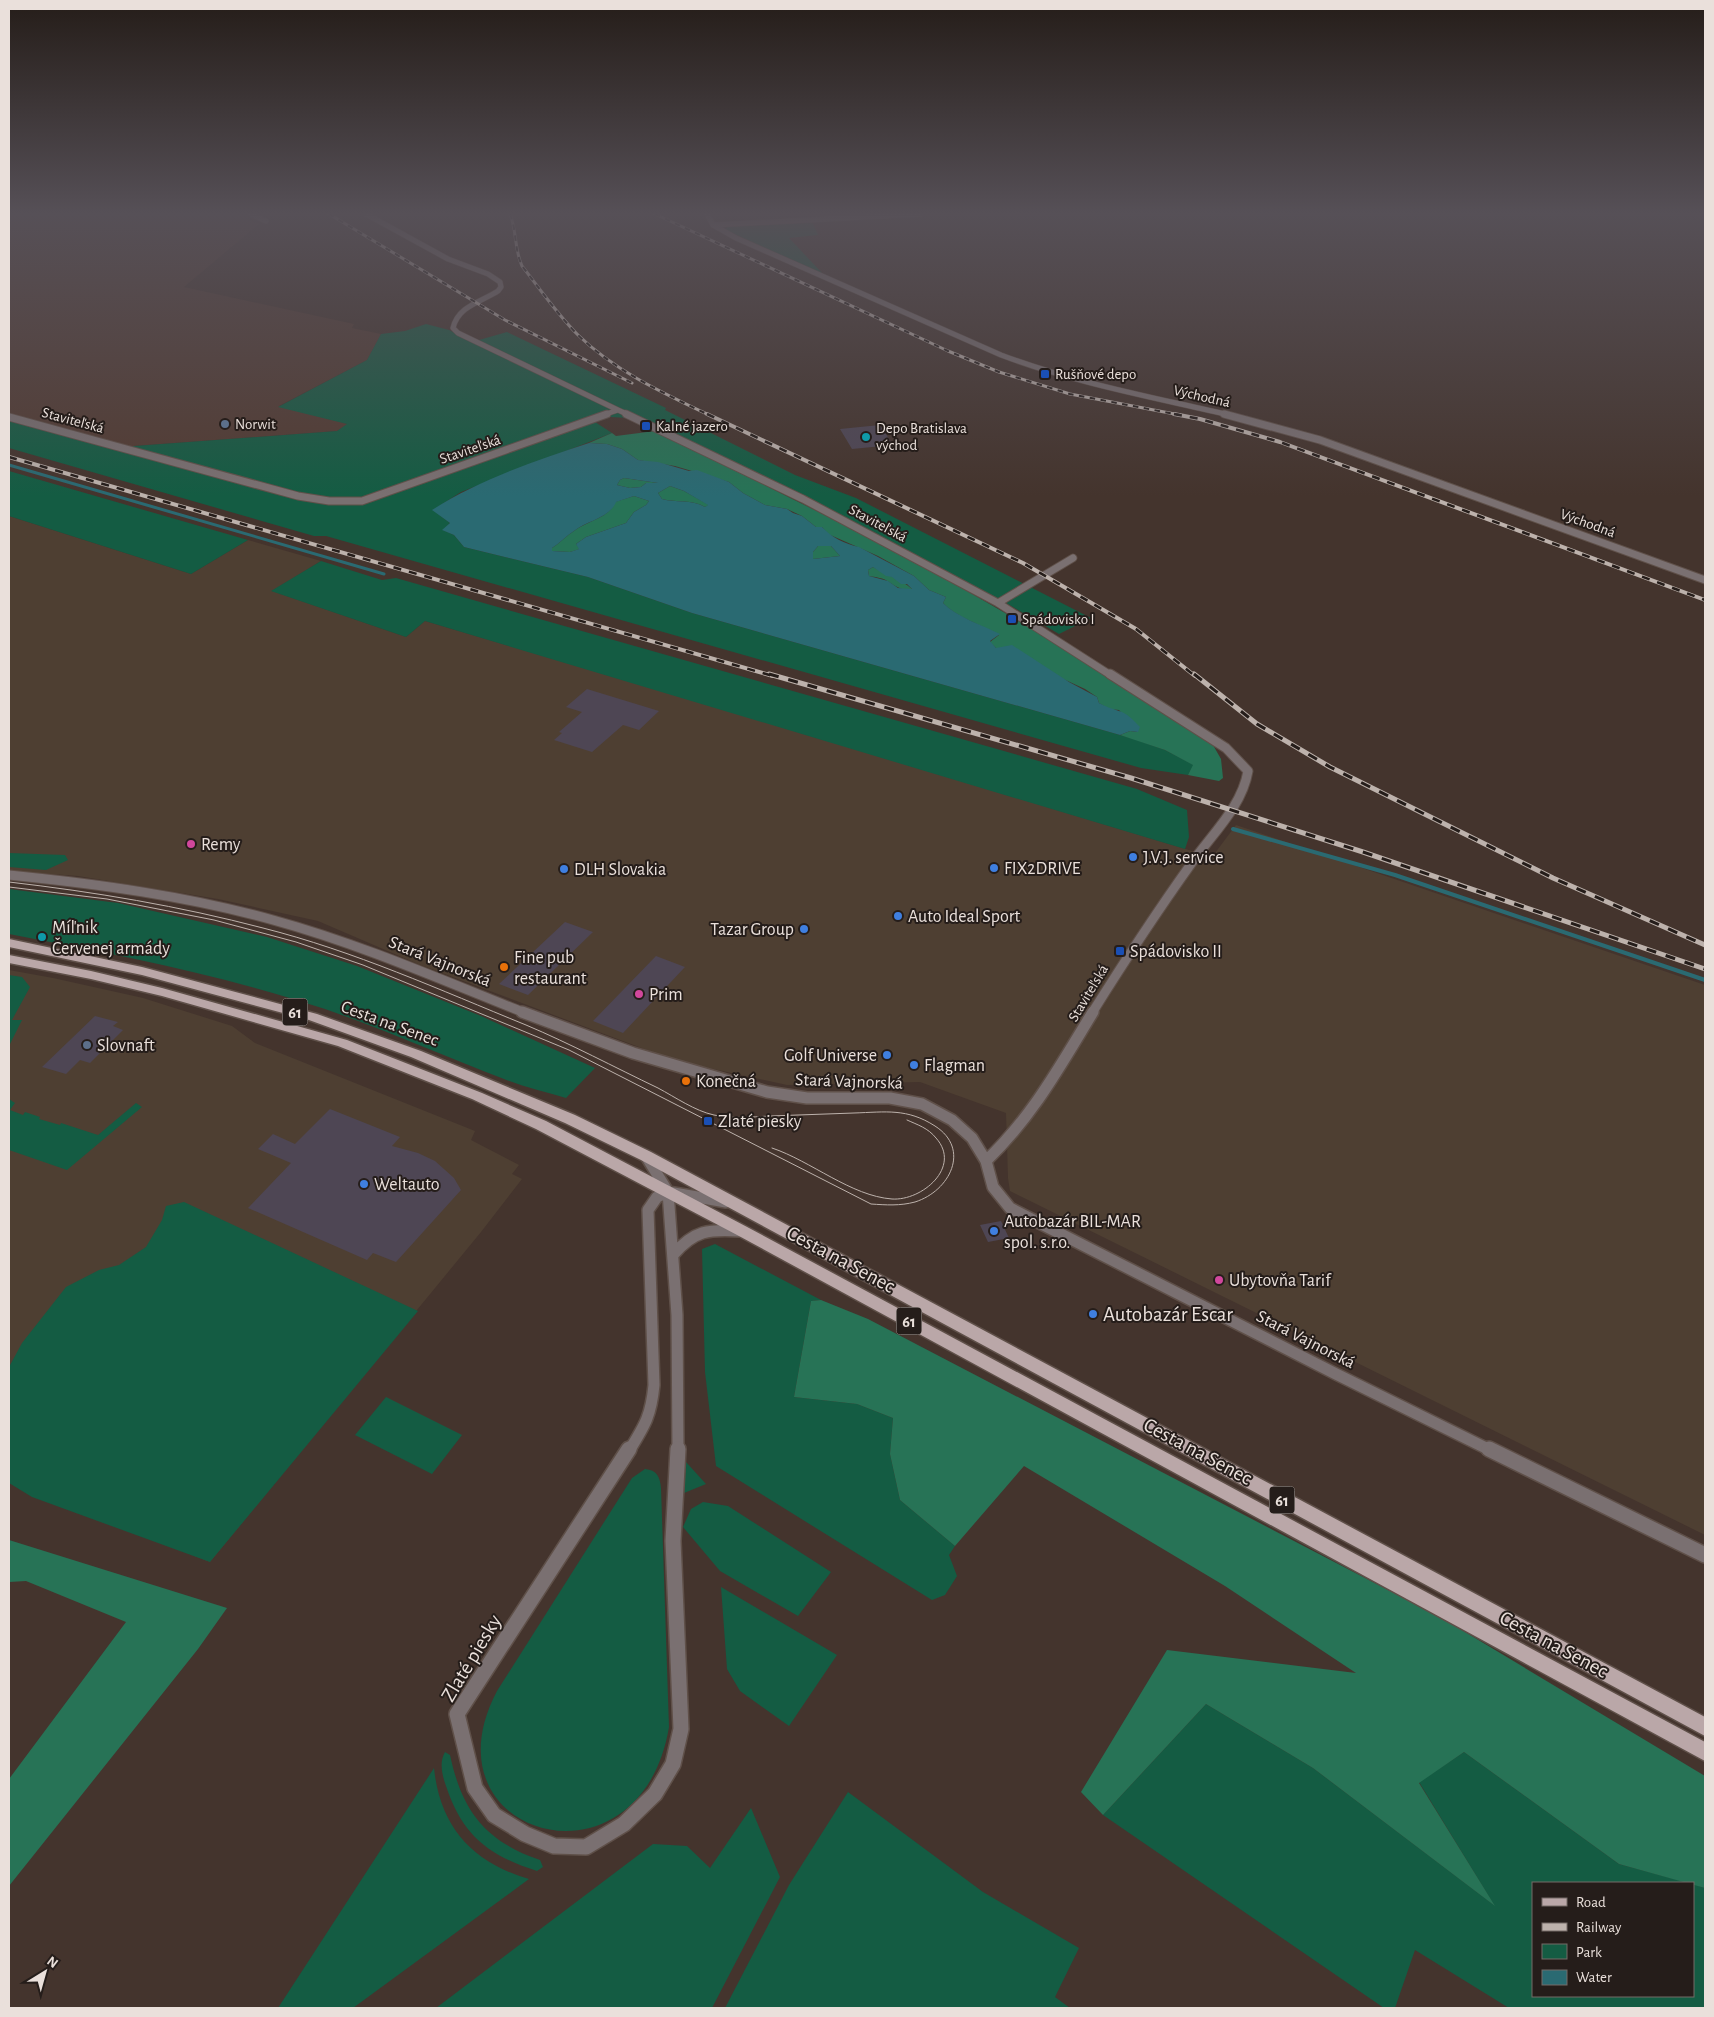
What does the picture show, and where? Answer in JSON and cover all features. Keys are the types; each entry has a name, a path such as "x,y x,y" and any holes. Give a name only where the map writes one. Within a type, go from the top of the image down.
{"main road":[{"name":"Cesta na Senec","path":"9,943 142,971 349,1028 570,1118 646,1156 996,1347 1705,1727"},
{"name":"Cesta na Senec","path":"9,959 91,975 170,994 350,1046 499,1106 668,1191 1705,1752"}],"street":[{"path":"467,308 456,318 453,328 458,333 618,410"},
{"name":"Východná","path":"895,308 1038,369 1086,383 1237,417 1343,448 1705,580"},
{"name":"Staviteľská","path":"9,417 298,496 330,501 362,501 618,410 803,499 998,603 1226,748 1248,771 1246,784 1232,809 1192,862 1131,950 1034,1108 1006,1142 986,1161"},
{"path":"998,603 1073,558"},
{"name":"Stará Vajnorská","path":"9,875 75,882 214,906 307,930 399,963 573,1032 684,1070 778,1096 891,1098 908,1100 936,1110 958,1124 969,1135 986,1161 994,1189 1010,1208 1336,1374 1705,1555"},
{"name":"Zlaté piesky","path":"646,1156 668,1191 677,1315 678,1448 673,1541 677,1666 682,1729 673,1764 656,1794 624,1824 586,1847 554,1846 525,1834 494,1815 475,1788 458,1714 644,1428 652,1408 654,1386 648,1210 652,1201 668,1191"},
{"name":"Cesta na Senec","path":"668,1191 686,1193 734,1204"},
{"path":"673,1255 685,1240 700,1232 717,1229 744,1232"}],"shaded area":[{"path":"9,308 281,308 354,324 352,328 381,334 367,360 279,406 348,424 337,431 107,448 9,421"},
{"path":"9,516 191,574 248,540 321,561 272,591 406,637 425,621 1212,857 1236,825 1705,985 1705,1535 1010,1191 1006,1113 920,1082 787,1085 676,1061 418,964 318,921 218,899 78,876 9,871"},
{"path":"9,970 143,998 232,1026 255,1043 475,1131 471,1140 519,1165 512,1174 522,1179 481,1232 210,1562 9,1483"}],"green space":[{"path":"426,324 449,330 472,342 507,332 666,408 665,410 795,475 856,498 1091,618 1059,634 1006,603 808,498 629,418 610,417 595,422 612,433 461,492 433,510 450,523 443,530 454,535 464,547 588,577 692,613 1134,739 1165,750 1194,765 1188,775 1141,768 326,536 314,536 9,448 9,421 107,448 337,431 347,424 278,407 367,360 381,334 405,331"},
{"path":"655,431 868,537 1021,622 1213,745 1221,759 1223,778 1219,781 1188,775 1193,765 1165,750 1120,735 1130,731 1138,732 1119,710 1109,709 1099,703 1097,697 1085,689 996,648 990,642 999,635 948,608 943,603 946,597 929,590 914,576 878,556 828,534 822,527 816,527 802,516 787,509 765,505 743,493 729,482 675,466 638,460 622,449 607,444 589,443 612,433 616,436"},
{"path":"9,471 248,540 191,574 9,516"},
{"path":"624,478 658,483 646,483 641,487 630,488 617,485"},
{"path":"670,486 684,491 709,505 705,507 690,502 662,499 658,493"},
{"path":"634,496 649,501 634,512 626,523 586,537 576,544 580,549 570,552 551,551 552,548 571,533 603,516 612,508 615,502"},
{"path":"818,546 831,546 840,556 813,559 813,552"},
{"path":"321,561 382,580 396,578 1137,789 1187,810 1189,837 1185,849 425,621 406,637 271,591"},
{"path":"873,567 903,582 912,589 902,589 885,580 869,576 868,570"},
{"path":"9,853 65,855 68,860 46,870 9,867"},
{"path":"9,889 118,903 267,937 357,966 481,1016 595,1068 566,1098 512,1082 325,1009 286,997 168,966 9,934"},
{"path":"9,975 22,977 30,987 12,1020 22,1020 9,1046"},
{"path":"9,1099 15,1103 10,1110 23,1115 25,1112 40,1117 39,1119 60,1125 61,1123 98,1135 136,1103 142,1107 67,1170 9,1150"},
{"path":"184,1202 418,1311 210,1562 32,1497 9,1483 9,1367 22,1343 66,1287 99,1270 119,1265 146,1247 162,1220 166,1206"},
{"path":"715,1244 821,1300 811,1301 794,1397 857,1404 893,1418 890,1454 900,1500 955,1546 949,1555 957,1576 945,1595 932,1600 716,1466 705,1372 702,1249"},
{"path":"821,1300 868,1319 1440,1617 1705,1776 1705,1888 1694,1885 1694,1882 1684,1882 1619,1864 1464,1752 1419,1783 1495,1906 1313,1768 1206,1704 1103,1815 1081,1792 1167,1650 1356,1673 1225,1586 1024,1466 955,1546 900,1500 890,1454 893,1418 857,1404 794,1397 811,1301"},
{"path":"386,1397 462,1435 432,1474 355,1435"},
{"path":"686,1462 706,1484 684,1493"},
{"path":"645,1469 657,1475 661,1488 669,1727 650,1781 619,1814 582,1830 543,1828 510,1812 487,1782 481,1742 497,1691 632,1478"},
{"path":"703,1502 728,1506 831,1572 798,1616 720,1571 683,1527 691,1509"},
{"path":"9,1540 227,1608 198,1649 9,1886 9,1779 126,1622 26,1581 9,1582"},
{"path":"721,1587 837,1655 789,1726 740,1691 727,1669"},
{"path":"1206,1704 1313,1768 1494,1905 1419,1782 1464,1752 1619,1864 1685,1882 1532,1882 1532,1997 1694,1997 1694,1884 1705,1888 1705,2008 1509,2008 1415,1950 1395,2008 1384,2008 1103,1815"},
{"path":"445,1752 450,1755 461,1792 469,1808 479,1821 504,1843 540,1860 543,1867 537,1871 505,1858 491,1850 469,1830 460,1818 442,1773"},
{"path":"434,1768 444,1808 452,1825 463,1840 491,1863 529,1879 353,2008 278,2008"},
{"path":"848,1792 983,1892 1079,1948 1055,1997 1070,2008 725,2008 789,1885"},
{"path":"751,1808 780,1877 712,2008 436,2008 653,1844 687,1846 710,1868"}],"water":[{"name":"Kalné jazero","path":"589,443 607,444 622,449 638,460 658,462 689,471 697,470 729,482 743,493 765,505 787,509 802,516 816,527 822,527 839,540 859,547 914,576 929,590 946,597 943,603 949,608 1000,634 990,641 996,648 1012,645 1069,682 1097,697 1099,703 1128,715 1140,727 1138,732 1130,731 1120,735 692,613 588,577 464,547 454,535 442,530 450,523 432,510 450,499 528,464","holes":["624,478 658,483 646,483 641,487 630,488 617,485","670,486 684,491 708,505 705,507 695,503 662,499 658,493","634,496 649,501 634,512 626,523 586,537 576,544 579,549 570,552 552,551 552,548 571,533 609,512 616,502","818,546 831,546 840,556 813,559 813,552","873,567 901,584 907,584 912,589 898,588 888,581 869,576 868,570"]}],"building":[{"name":"Depo Bratislava východ","path":"880,425 893,445 852,449 840,429"},
{"path":"587,689 659,711 639,730 623,725 592,752 554,740 562,733 559,732 582,712 566,707"},
{"path":"565,922 593,932 528,995 499,984"},
{"name":"Prim","path":"656,956 685,967 623,1033 593,1021"},
{"name":"Slovnaft","path":"95,1016 118,1022 113,1026 123,1030 90,1063 80,1060 66,1074 42,1067"},
{"name":"Weltauto","path":"330,1109 400,1137 392,1146 418,1153 435,1161 454,1178 461,1190 396,1262 373,1253 367,1260 248,1208 291,1163 258,1149 273,1134 295,1144"},
{"name":"Autobazár BIL-MAR spol. s.r.o.","path":"1001,1221 1009,1238 988,1242 980,1225"}],"waterway":[{"path":"9,465 384,574"},
{"path":"1233,829 1395,875 1705,980"}],"tram line":[{"path":"9,882 73,890 168,906 297,937 396,972 543,1032 658,1088 692,1107 714,1115 742,1117 896,1112 915,1116 935,1126 946,1135 952,1146 954,1157 952,1168 938,1189 927,1197 915,1202 898,1205 871,1204 569,1050 363,965 296,942 214,920 107,899 9,887"},
{"path":"772,1148 861,1192 892,1199 904,1198 926,1188 935,1180 941,1171 944,1160 943,1149 936,1138 923,1127 907,1120"}],"railway":[{"path":"485,308 505,320 632,383"},
{"path":"555,308 578,335 608,360 657,390 709,415"},
{"path":"856,308 948,351 999,372 1070,394 1180,415"},
{"path":"707,414 1023,563 1136,629 1195,676"},
{"path":"1174,414 1200,419 1280,442 1705,600"},
{"path":"9,457 773,676"},
{"path":"769,674 1131,778 1363,852 1705,969"},
{"path":"1194,674 1257,724 1330,767 1553,878 1705,945"}],"place":[{"name":"Rušňové depo","path":"1045,374"},
{"name":"Norwit","path":"225,424"},
{"name":"Kalné jazero","path":"646,426"},
{"name":"Depo Bratislava východ","path":"866,437"},
{"name":"Spádovisko I","path":"1012,619"},
{"name":"Remy","path":"191,844"},
{"name":"J.V.J. service","path":"1133,857"},
{"name":"FIX2DRIVE","path":"994,868"},
{"name":"DLH Slovakia","path":"564,869"},
{"name":"Auto Ideal Sport","path":"898,916"},
{"name":"Tazar Group","path":"804,929"},
{"name":"Míľnik Červenej armády","path":"42,937"},
{"name":"Spádovisko II","path":"1120,951"},
{"name":"Fine pub restaurant","path":"504,967"},
{"name":"Prim","path":"639,994"},
{"name":"Slovnaft","path":"87,1045"},
{"name":"Golf Universe","path":"887,1055"},
{"name":"Flagman","path":"914,1065"},
{"name":"Konečná","path":"686,1081"},
{"name":"Zlaté piesky","path":"708,1121"},
{"name":"Weltauto","path":"364,1184"},
{"name":"Autobazár BIL-MAR spol. s.r.o.","path":"994,1231"},
{"name":"Ubytovňa Tarif","path":"1219,1280"},
{"name":"Autobazár Escar","path":"1093,1314"}]}
